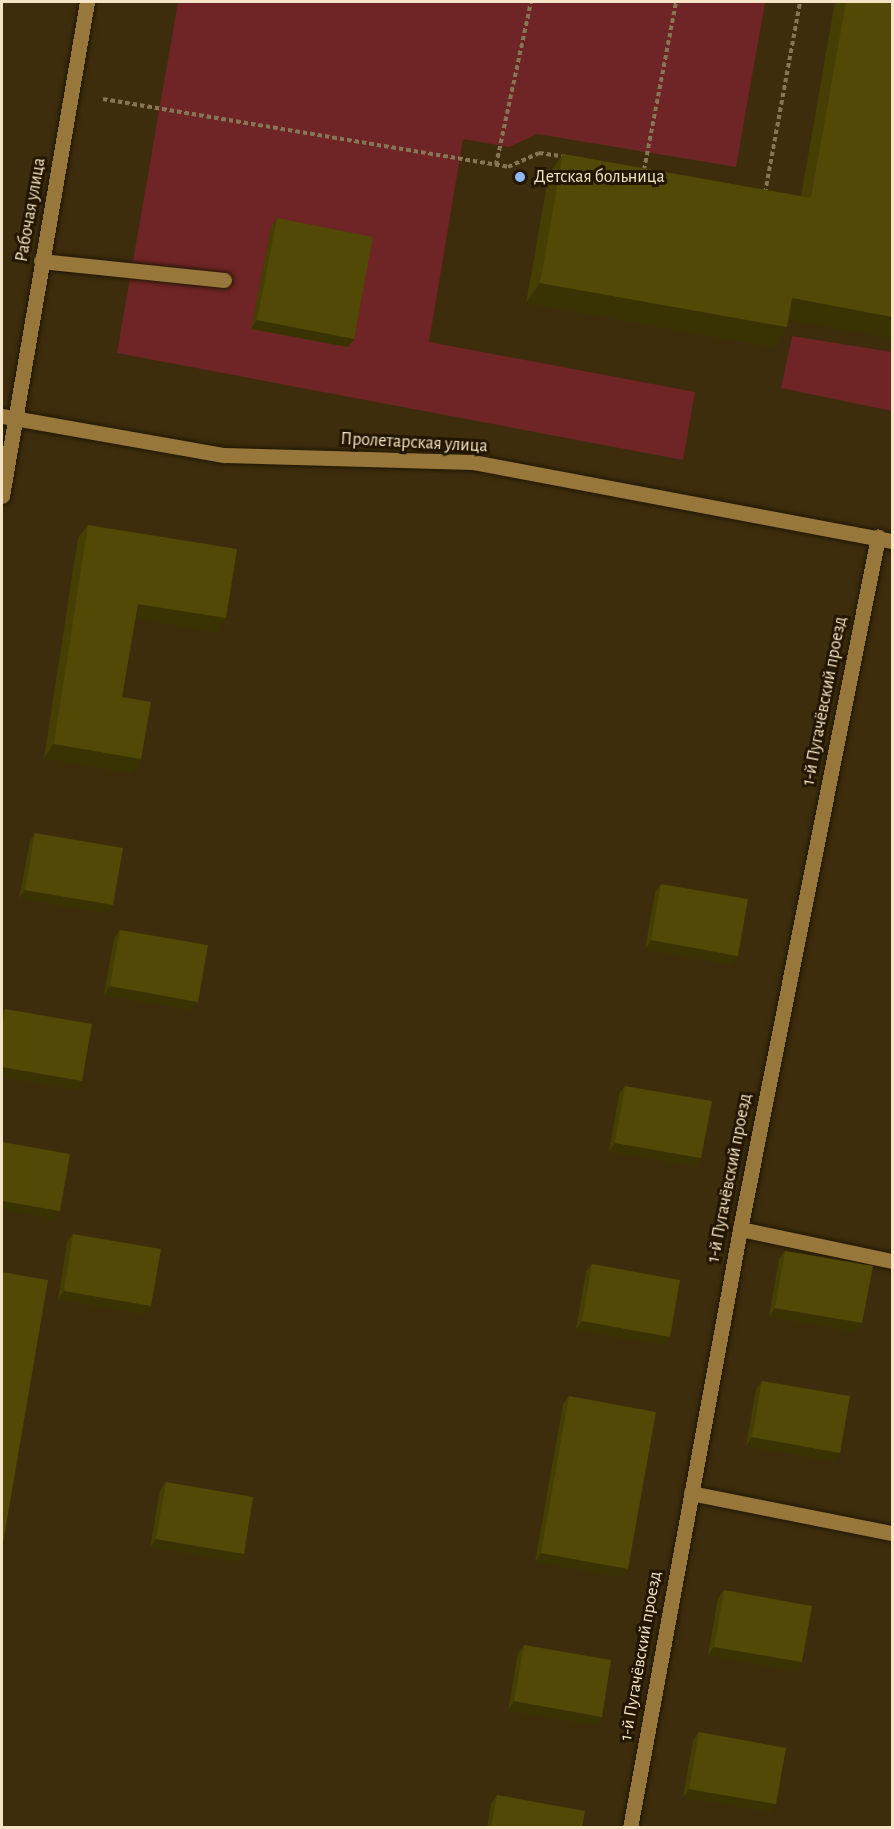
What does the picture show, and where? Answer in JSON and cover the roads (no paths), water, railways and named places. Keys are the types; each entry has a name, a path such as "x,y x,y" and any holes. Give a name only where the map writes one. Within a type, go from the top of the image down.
{"street":[{"name":"Рабочая улица","path":"2,496 8,417 41,261 87,2"},
{"path":"41,261 224,280"},
{"name":"Пролетарская улица","path":"8,417 224,455 473,462 885,539"},
{"name":"1-й Пугачёвский проезд","path":"630,1827 740,1229 885,539"},
{"path":"740,1229 892,1261"},
{"path":"691,1493 892,1533"}],"place":[{"name":"Детская больница","path":"520,177"}]}
